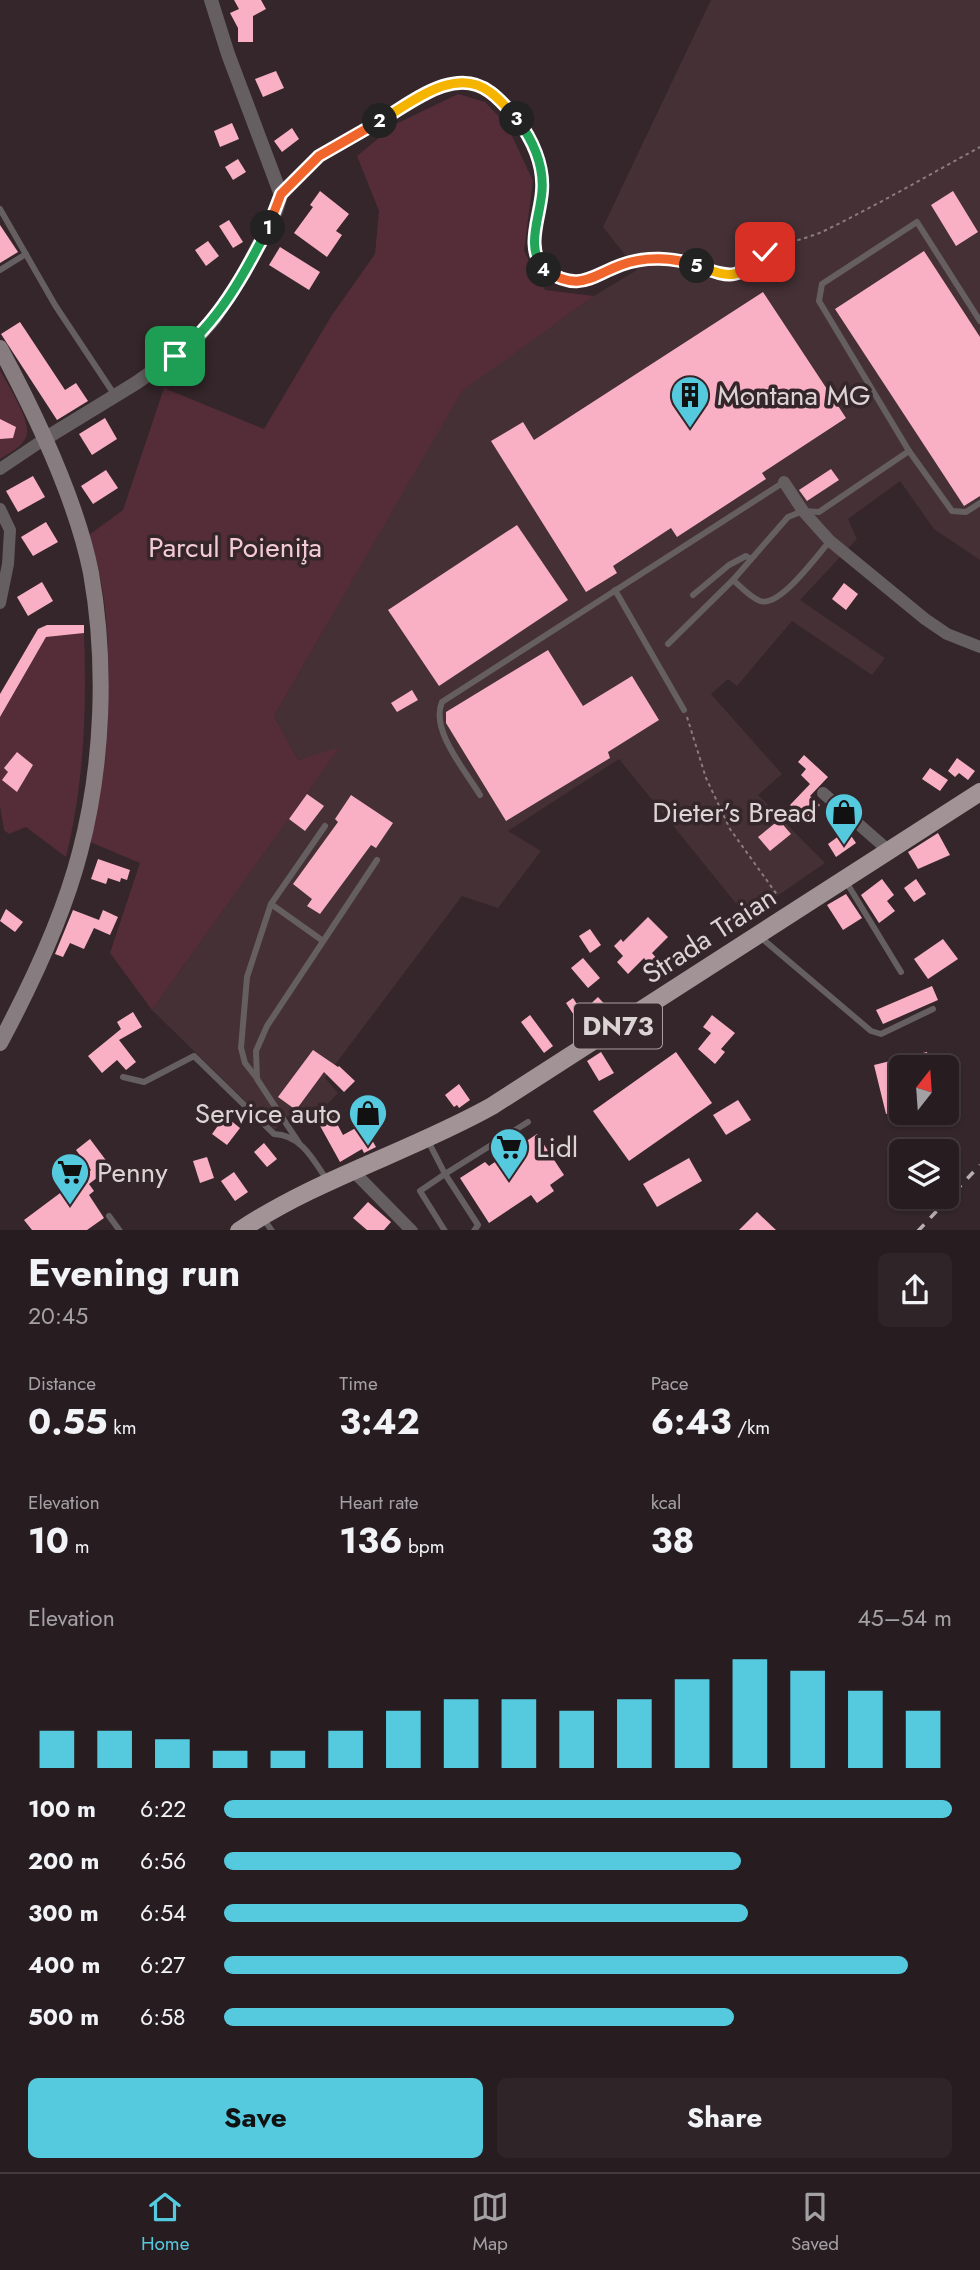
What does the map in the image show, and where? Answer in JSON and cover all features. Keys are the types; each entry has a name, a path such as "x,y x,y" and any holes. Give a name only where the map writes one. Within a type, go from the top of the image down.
{"main road":[{"path":"0,348 46,438 84,544 99,651 97,744 80,854 57,919 0,1043"},
{"name":"Strada Traian","path":"239,1230 267,1223 328,1182 469,1119 980,792"}],"street":[{"path":"0,470 184,349 214,319 262,241 276,211 281,194 228,54 211,0"},
{"path":"784,482 803,511 830,541 925,619 947,634 980,647"},
{"path":"0,509 9,530 8,564 0,603"},
{"path":"823,793 888,850"},
{"path":"353,1171 412,1230"}],"lane":[{"path":"0,209 55,305 115,396"},
{"path":"980,321 917,222 822,284 819,301 909,451 952,512 966,512 980,503"},
{"path":"0,270 26,254"},
{"path":"668,644 733,580 788,517 803,511 819,512 909,451"},
{"path":"480,795 439,727 438,711 442,702 784,482"},
{"path":"733,580 759,601 772,601 782,595 830,541"},
{"path":"692,595 729,565 746,556 751,559"},
{"path":"615,590 684,710"},
{"path":"325,826 271,904 247,976 241,1048 245,1063 328,1182"},
{"path":"257,1079 256,1051 267,1026 377,860"},
{"path":"844,878 901,972"},
{"path":"271,904 323,941"},
{"path":"757,934 871,1031 881,1034 933,1009"},
{"path":"123,1077 144,1083 194,1056 274,1134 286,1134 299,1143"},
{"path":"445,1230 420,1191 528,1122"},
{"path":"426,1139 444,1174 478,1225 474,1230"},
{"path":"110,1216 120,1230"}],"path":[{"path":"281,194 319,156 431,91 451,83 470,82 488,90 500,100 519,121 532,142 540,165 542,189 533,248 545,271 559,278 586,281 618,266 660,258 685,261 730,276 743,273 765,252 824,231 980,147"},
{"path":"684,710 697,743 706,778 730,829 778,895"}],"shaded area":[{"path":"711,0 980,0 980,560 934,529 900,481 848,519 857,539 800,600 885,658 872,675 792,621 737,686 728,679 711,694 782,774 758,795 825,863 747,917 619,759 508,831 541,851 498,908 462,896 325,1078 338,1093 307,1126 300,1120 286,1116 275,1130 152,1010 339,748 298,760 274,716 462,390 594,296 637,270 603,227"}],"green space":[{"name":"Parcul Poieniţa","path":"458,94 485,102 507,125 533,181 524,251 545,290 594,296 462,391 274,716 298,760 340,747 152,1010 110,953 140,863 90,842 105,727 108,649 99,572 89,535 123,510 164,388 264,429 332,315 375,254 379,211 357,156 396,124"},
{"path":"0,370 23,413 27,431 21,444 0,459"},
{"path":"84,633 83,746 77,802 66,857 26,827 9,834 4,830 0,806 0,717 46,637"}],"building":[{"path":"234,0 261,0 266,9 253,16 253,42 238,42 238,28 230,13 239,9"},
{"path":"276,71 284,88 263,97 255,79"},
{"path":"232,123 239,139 220,147 214,131"},
{"path":"292,128 299,139 282,152 274,141"},
{"path":"238,159 246,172 233,180 225,167"},
{"path":"320,191 349,214 336,231 342,235 327,257 294,233 313,207 310,205"},
{"path":"953,191 978,232 956,246 931,205"},
{"path":"229,220 243,242 233,248 219,226"},
{"path":"0,225 18,252 0,263"},
{"path":"208,241 219,256 206,266 195,250"},
{"path":"280,247 320,272 309,290 269,265"},
{"path":"924,251 980,337 980,496 964,506 835,309"},
{"name":"Montana MG","path":"763,292 846,418 762,473 766,479 677,537 671,528 613,566 617,573 586,592 491,441 523,422 534,440"},
{"path":"20,322 65,390 76,383 88,401 57,420 1,334"},
{"path":"105,418 117,439 92,455 79,434"},
{"path":"0,419 16,427 13,438 0,439"},
{"path":"831,469 839,480 807,501 799,490"},
{"path":"106,470 118,488 93,504 81,486"},
{"path":"33,476 45,497 18,512 6,491"},
{"path":"46,522 58,542 33,556 21,537"},
{"path":"517,525 568,600 439,686 388,610"},
{"path":"42,582 53,601 28,616 17,597"},
{"path":"844,583 858,594 846,610 832,599"},
{"path":"47,625 84,625 84,633 46,637 0,717 0,694 38,629"},
{"path":"548,650 583,706 632,676 659,720 608,752 610,758 506,821 446,723 446,712"},
{"path":"412,690 418,700 397,712 391,703"},
{"path":"17,752 33,765 17,792 2,780 8,772 4,768"},
{"path":"804,755 828,777 810,796 820,805 806,819 790,805 810,784 801,775 806,769 798,762"},
{"path":"957,758 975,771 968,780 959,773 955,777 948,771"},
{"path":"930,768 948,780 940,791 922,779"},
{"path":"307,794 324,806 305,831 289,819"},
{"path":"351,795 393,823 376,848 371,845 320,914 307,906 312,899 293,884 338,822 335,819"},
{"path":"779,820 791,834 770,851 758,837"},
{"path":"847,830 856,843 836,857 828,844"},
{"path":"938,833 950,855 918,869 908,852"},
{"path":"98,859 130,870 127,880 121,878 120,882 108,878 106,884 91,879"},
{"path":"882,879 894,895 887,901 895,911 879,923 861,895"},
{"path":"916,879 926,894 914,902 904,888"},
{"path":"846,894 862,918 843,930 827,905"},
{"path":"6,909 23,922 15,932 0,921"},
{"path":"73,910 99,920 103,910 118,917 110,935 94,928 84,949 70,943 63,957 55,954"},
{"path":"648,917 668,937 652,953 663,966 656,973 644,958 628,974 617,962 623,956 614,946 621,939 623,942"},
{"path":"590,929 601,945 590,953 579,936"},
{"path":"943,939 958,959 928,979 914,959"},
{"path":"583,958 600,978 588,988 571,968"},
{"path":"932,986 938,1000 883,1024 876,1010"},
{"path":"598,997 610,1010 583,1029 566,1003 573,998 582,1012"},
{"path":"133,1012 142,1027 119,1040 136,1062 126,1070 117,1060 102,1073 88,1056 121,1029 117,1022"},
{"path":"530,1015 553,1046 544,1053 521,1022"},
{"path":"712,1015 735,1033 721,1049 725,1052 715,1064 698,1049 711,1033 703,1027"},
{"path":"313,1050 339,1066 355,1081 344,1092 324,1072 296,1110 278,1097"},
{"path":"601,1052 614,1073 599,1081 587,1061"},
{"path":"676,1052 712,1103 629,1161 593,1111"},
{"path":"889,1061 889,1113 886,1114 874,1065"},
{"path":"459,1084 470,1100 459,1108 457,1105 454,1107 445,1095"},
{"path":"738,1100 751,1120 726,1135 713,1115"},
{"path":"225,1116 240,1128 227,1145 212,1134"},
{"path":"333,1116 343,1135 363,1124 376,1147 364,1153 362,1149 340,1162 319,1124"},
{"name":"Lidl","path":"537,1134 564,1175 550,1185 554,1191 537,1203 531,1195 489,1223 460,1178 485,1162 489,1166"},
{"name":"Penny","path":"90,1139 111,1167 89,1184 94,1191 89,1195 104,1218 87,1230 32,1230 24,1220 91,1170 76,1150"},
{"path":"264,1143 277,1159 267,1167 254,1152"},
{"path":"207,1157 214,1178 200,1183 193,1161"},
{"path":"689,1158 702,1181 657,1207 643,1184"},
{"path":"234,1172 248,1192 235,1201 221,1181"},
{"path":"368,1202 391,1222 384,1230 367,1230 353,1218"},
{"path":"757,1212 776,1230 739,1230"}],"railway":[{"path":"919,1230 980,1165"}],"place":[{"name":"Montana MG","path":"690,429"},
{"name":"Dieter’s Bread","path":"844,846"},
{"name":"Service auto","path":"368,1147"},
{"name":"Lidl","path":"509,1181"},
{"name":"Penny","path":"70,1206"}],"route":[{"path":"175,356 193,342 214,319 262,241 281,194 319,156 431,91 451,83 470,82 488,90 519,121 532,142 540,165 542,189 533,248 545,271 559,278 586,281 618,266 660,258 685,261 730,276 743,273 765,252"}]}
